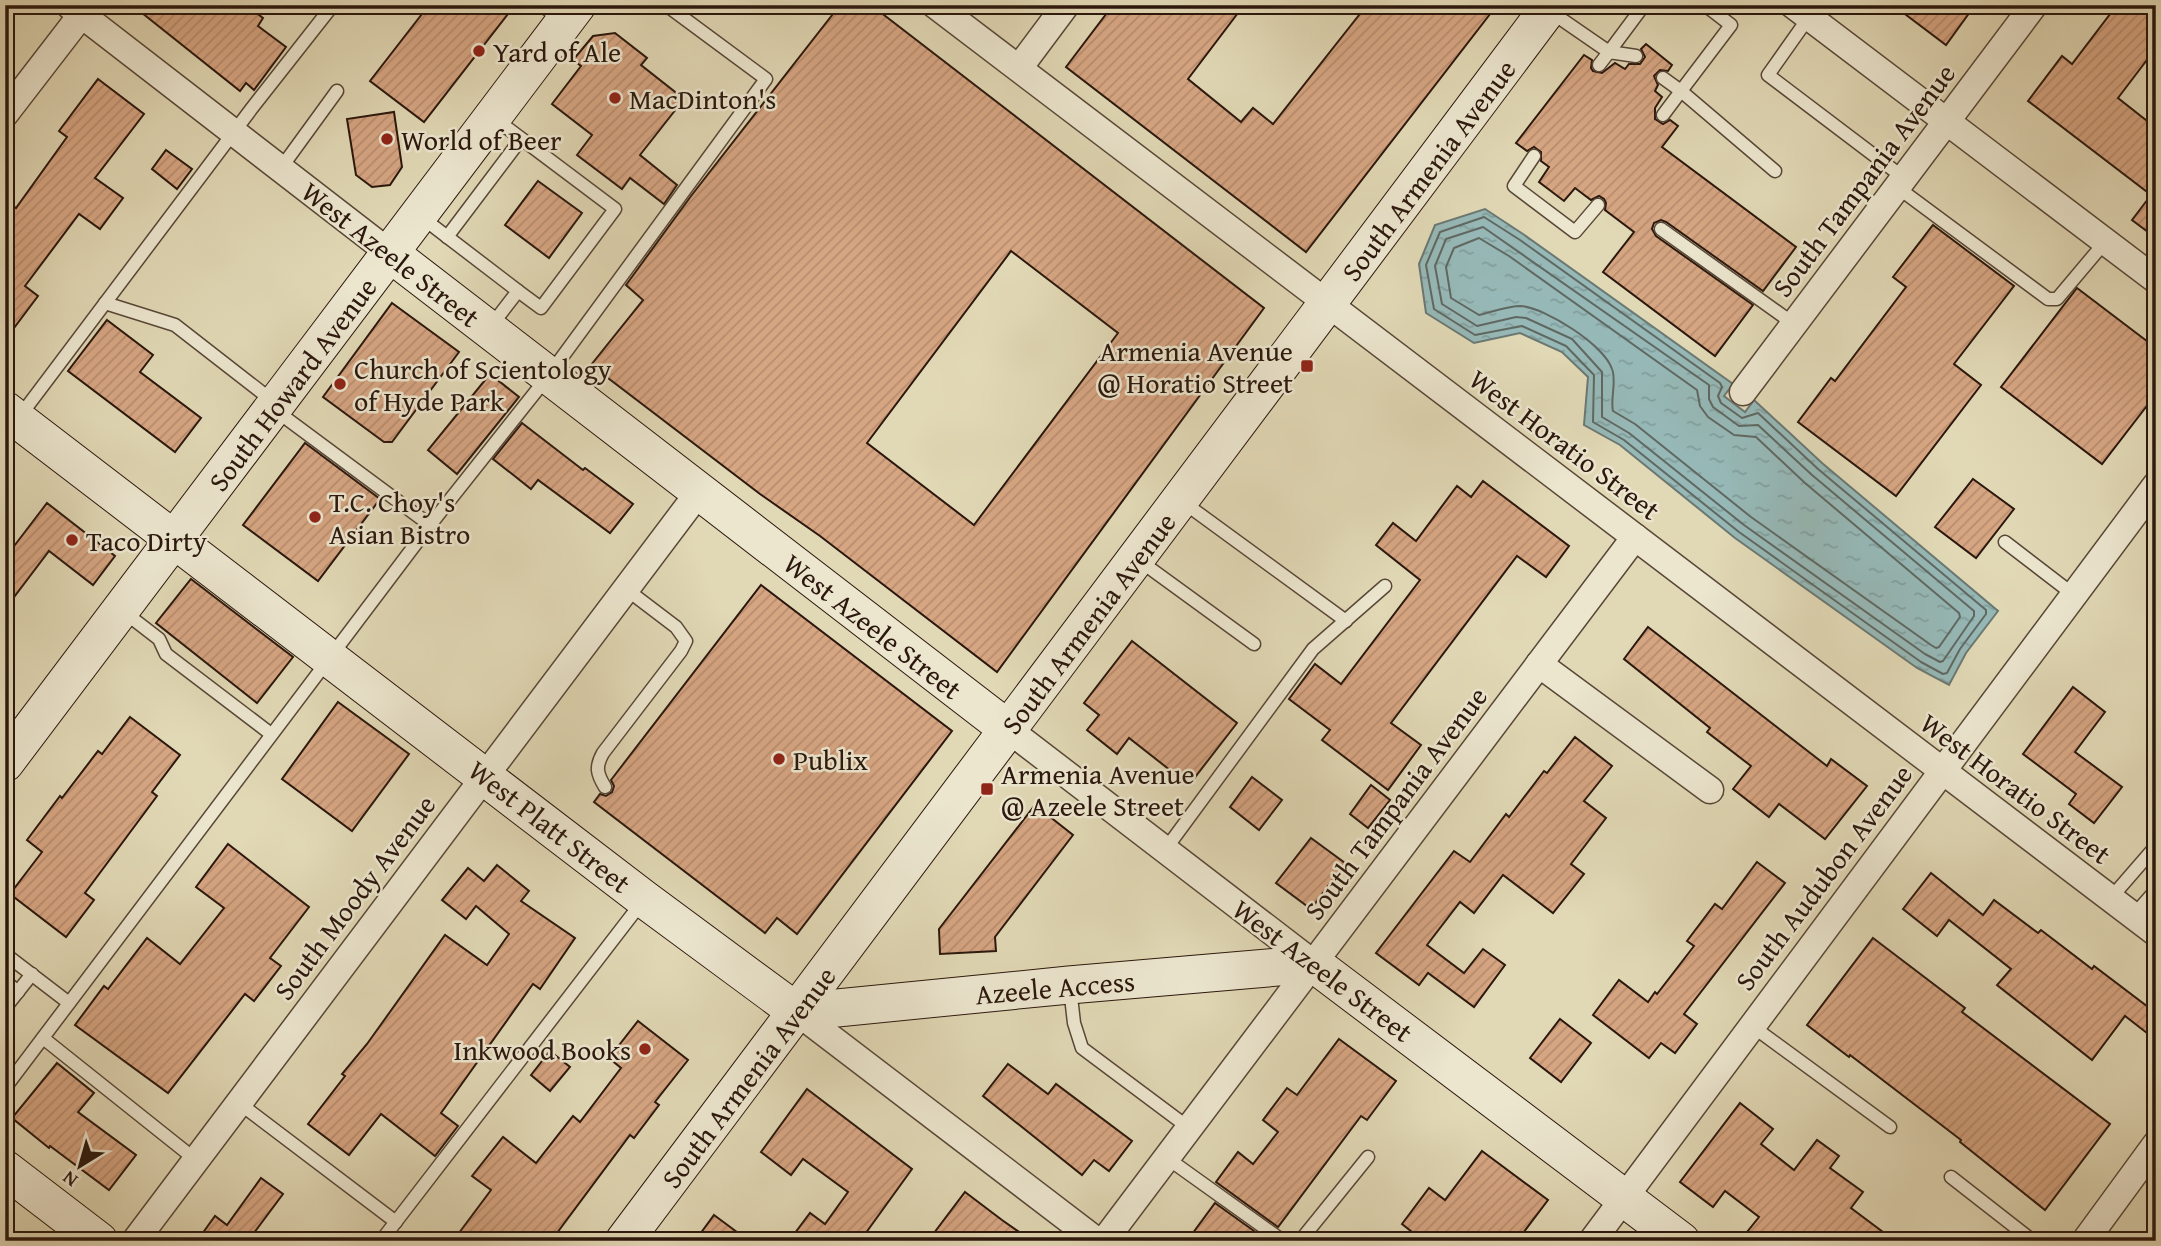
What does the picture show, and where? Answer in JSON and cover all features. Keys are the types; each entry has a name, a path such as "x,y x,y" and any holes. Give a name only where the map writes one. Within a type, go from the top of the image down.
{"main road":[{"name":"South Armenia Avenue","path":"624,1241 1550,8"},
{"name":"South Howard Avenue","path":"5,762 391,254 433,226 507,128 561,11"},
{"name":"West Azeele Street","path":"391,254 1009,730"},
{"name":"West Platt Street","path":"9,422 174,539 797,1012"},
{"name":"West Azeele Street","path":"1314,964 1681,1241"},
{"name":"Azeele Access","path":"797,1012 1314,964"},
{"path":"5,1169 99,1241"}],"street":[{"name":"West Horatio Street","path":"935,5 2156,933"},
{"path":"1019,68 1066,5"},
{"name":"South Tampania Avenue","path":"1743,392 2034,5"},
{"name":"West Azeele Street","path":"80,8 391,254"},
{"path":"5,114 80,8"},
{"path":"1801,11 2156,280"},
{"name":"South Audubon Avenue","path":"1592,1241 2156,485"},
{"name":"South Moody Avenue","path":"135,1241 699,492"},
{"name":"South Tampania Avenue","path":"1104,1241 1635,537"},
{"path":"1539,664 1710,790"},
{"name":"West Azeele Street","path":"1009,730 1314,964"},
{"name":"West Platt Street","path":"797,1012 1097,1241"},
{"path":"2085,1241 2156,1144"}],"lane":[{"path":"9,422 105,303 333,5"},
{"path":"5,1088 430,524 549,375 766,79 666,5"},
{"path":"1599,65 1644,5"},
{"path":"1663,115 1731,25 1705,5"},
{"path":"1550,8 1609,52 1636,56"},
{"path":"1801,11 1768,75 2048,299 2057,299 2105,242"},
{"path":"1663,78 1775,171"},
{"path":"281,169 337,91"},
{"path":"433,226 541,308 615,209 507,128"},
{"path":"1534,156 1514,186 1575,232 1598,205"},
{"path":"1661,229 1794,324"},
{"path":"489,329 518,291"},
{"path":"105,303 175,325 275,406 430,524"},
{"path":"1180,500 1346,621"},
{"path":"2005,542 2074,595"},
{"path":"1136,559 1254,644"},
{"path":"1165,850 1313,649 1385,586"},
{"path":"606,787 598,774 597,763 686,641 676,627 626,589"},
{"path":"121,610 159,639 166,654 271,734"},
{"path":"2110,899 2156,846"},
{"path":"2133,916 2156,890"},
{"path":"381,1241 644,898"},
{"path":"5,954 69,1003"},
{"path":"5,1008 32,974"},
{"path":"5,981 18,992"},
{"path":"1069,985 1074,1023 1082,1048 1189,1128"},
{"path":"1752,1026 1890,1127"},
{"path":"43,1038 196,1160"},
{"path":"239,1103 396,1222"},
{"path":"1300,1241 1368,1157"},
{"path":"1167,1158 1283,1241"},
{"path":"1951,1177 2033,1241"}],"water":[{"path":"1485,209 1733,384 1724,396 1745,412 1754,400 1822,463 1998,611 1966,653 1949,685 1917,668 1735,538 1620,445 1584,425 1588,377 1562,352 1520,333 1474,343 1426,313 1419,264 1435,225"}],"building":[{"path":"132,5 246,5 263,18 258,26 286,47 254,90 246,83 240,91"},
{"path":"429,5 515,5 424,122 370,81"},
{"path":"840,5 871,5 1264,308 997,672 591,365 643,300 626,285 691,196","holes":["1011,251 1118,333 974,525 867,443"]},
{"path":"1113,5 1244,5 1188,79 1241,122 1253,108 1273,124 1367,5 1497,5 1306,252 1066,67"},
{"path":"1893,5 1975,5 1946,45"},
{"path":"2117,5 2156,5 2156,48 2118,98 2156,128 2156,238 2132,220 2151,195 2028,101 2062,56 2072,64"},
{"path":"615,33 647,58 641,65 684,99 640,155 677,185 664,204 630,178 622,189 577,155 592,135 552,104 581,66 573,60 593,36"},
{"path":"1646,44 1672,65 1668,71 1660,70 1654,76 1658,85 1655,91 1662,97 1655,108 1655,119 1663,124 1670,120 1678,126 1662,147 1796,247 1763,291 1666,222 1661,220 1654,223 1652,229 1656,236 1753,305 1715,356 1603,272 1634,232 1605,210 1604,199 1599,196 1591,200 1575,188 1564,201 1539,182 1549,167 1541,161 1541,152 1534,147 1527,151 1516,143 1584,55 1592,60 1593,71 1602,73 1615,63 1625,69 1629,64 1640,64 1645,57 1641,49"},
{"path":"98,79 144,114 95,178 123,198 100,229 79,214 25,286 38,296 5,340 5,200 16,208 67,137 59,131"},
{"path":"394,112 402,167 390,185 372,187 356,175 347,119"},
{"path":"166,150 192,169 177,189 152,169"},
{"path":"538,181 582,213 549,258 505,225"},
{"path":"1933,225 2014,286 1954,364 1981,385 1896,496 1798,422 1831,378 1835,381 1906,287 1893,277"},
{"path":"2077,288 2156,348 2156,394 2102,464 2001,387"},
{"path":"392,303 459,352 392,442 384,442 323,397"},
{"path":"107,320 153,355 140,372 201,418 175,452 68,371"},
{"path":"490,374 519,397 457,474 428,450"},
{"path":"522,423 633,504 610,533 538,480 531,489 493,459"},
{"path":"305,443 380,499 318,581 243,525"},
{"path":"1973,479 2014,509 1976,558 1935,527"},
{"path":"1483,481 1569,546 1546,577 1517,556 1391,723 1421,745 1388,790 1322,740 1330,730 1289,699 1315,664 1341,684 1420,580 1376,545 1393,523 1416,541 1457,486 1471,497"},
{"path":"47,503 115,556 93,585 49,551 5,609 5,558"},
{"path":"191,579 293,657 257,703 156,623"},
{"name":"Publix","path":"761,585 952,731 797,934 777,918 765,933 594,802 600,794 606,796 612,792 614,786 611,780"},
{"path":"1648,627 1827,766 1831,759 1867,786 1825,839 1779,804 1769,817 1733,789 1751,766 1707,732 1710,728 1624,659"},
{"path":"1132,641 1237,723 1189,785 1129,738 1117,754 1087,730 1099,715 1084,703"},
{"path":"2073,687 2105,712 2075,752 2122,787 2094,823 2069,804 2076,794 2023,754"},
{"path":"338,702 409,754 352,831 282,779"},
{"path":"130,717 180,755 152,792 157,796 85,893 94,900 66,937 10,894 42,852 27,840 60,796 62,798 98,751 102,754"},
{"path":"1575,737 1612,766 1584,801 1606,818 1571,864 1584,874 1553,913 1503,875 1474,913 1460,902 1427,945 1464,973 1483,949 1505,965 1474,1007 1428,973 1419,985 1376,953 1454,851 1470,862 1506,814 1509,817 1544,771 1547,773"},
{"path":"1252,777 1282,800 1259,830 1230,807"},
{"path":"1371,785 1390,800 1368,828 1350,814"},
{"path":"1035,805 1073,835 995,937 996,951 940,954 939,929"},
{"path":"1311,838 1345,863 1311,909 1276,883"},
{"path":"228,844 309,907 270,958 281,966 254,1001 245,994 168,1093 75,1025 104,986 108,989 147,938 180,964 224,908 196,887"},
{"path":"1757,862 1785,883 1684,1014 1697,1024 1675,1053 1661,1043 1649,1058 1593,1015 1619,980 1648,1002 1655,992 1657,994 1694,946 1687,941 1715,904 1722,909"},
{"path":"497,865 529,891 521,901 575,938 540,989 533,984 441,1113 458,1126 435,1156 381,1114 349,1155 308,1124 445,935 487,965 509,934 476,906 466,919 442,900 468,868 484,881"},
{"path":"1931,873 1983,915 1994,900 2038,933 2041,930 2092,969 2094,966 2156,1013 2156,1040 2125,1016 2092,1060 1997,985 2011,969 1949,920 1937,936 1903,909"},
{"path":"1873,938 1965,1008 1962,1012 2110,1124 2045,1210 1960,1142 1961,1140 1807,1025"},
{"path":"1560,1019 1591,1043 1561,1082 1530,1058"},
{"path":"638,1021 688,1060 655,1102 659,1105 634,1138 630,1135 551,1241 453,1241 491,1190 472,1176 503,1137 536,1163 573,1116 580,1122 621,1068 609,1058"},
{"path":"1339,1039 1396,1081 1367,1120 1361,1116 1278,1227 1216,1182 1238,1152 1253,1164 1278,1132 1263,1120 1287,1088 1297,1095"},
{"path":"550,1051 570,1067 550,1091 531,1075"},
{"path":"57,1063 94,1093 78,1112 136,1155 109,1190 12,1118"},
{"path":"1008,1064 1048,1094 1056,1084 1132,1141 1109,1171 1094,1160 1082,1175 983,1096"},
{"path":"807,1089 912,1169 860,1241 789,1241 810,1213 825,1224 848,1192 803,1159 791,1175 761,1152"},
{"path":"1740,1103 1773,1129 1761,1144 1794,1170 1817,1140 1839,1156 1830,1168 1863,1192 1851,1208 1895,1241 1759,1241 1747,1232 1759,1217 1725,1191 1713,1207 1680,1182"},
{"path":"1482,1151 1548,1200 1517,1241 1405,1241 1412,1232 1402,1224 1429,1188 1445,1200"},
{"path":"261,1178 283,1194 248,1241 197,1241 215,1216 227,1225"},
{"path":"965,1192 1002,1220 1032,1241 928,1241"},
{"path":"1215,1203 1268,1241 1187,1241"},
{"path":"714,1215 749,1241 695,1241"}],"place":[{"name":"Yard of Ale","path":"479,51"},
{"name":"MacDinton's","path":"615,98"},
{"name":"World of Beer","path":"387,139"},
{"name":"Armenia Avenue @ Horatio Street","path":"1307,366"},
{"name":"Church of Scientology of Hyde Park","path":"340,384"},
{"name":"T.C. Choy's Asian Bistro","path":"315,517"},
{"name":"Taco Dirty","path":"72,540"},
{"name":"Publix","path":"779,759"},
{"name":"Armenia Avenue @ Azeele Street","path":"987,789"},
{"name":"Inkwood Books","path":"645,1049"}]}
